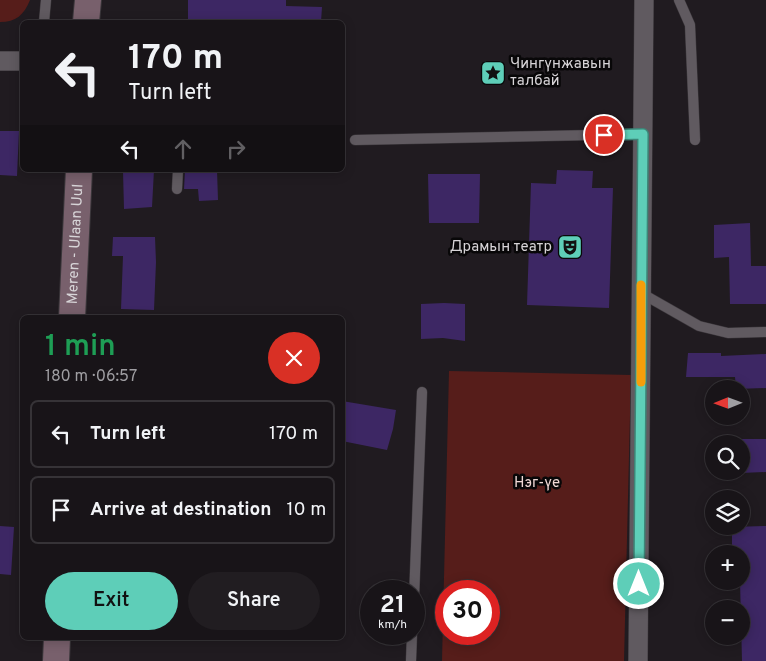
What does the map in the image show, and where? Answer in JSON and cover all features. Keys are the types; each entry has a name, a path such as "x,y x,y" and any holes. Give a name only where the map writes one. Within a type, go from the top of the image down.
{"street":[{"path":"86,20 88,0"},
{"path":"638,661 644,0"},
{"path":"0,61 20,61"},
{"name":"Meren - Ulaan Uul","path":"72,315 79,172"},
{"path":"56,661 57,640"}],"lane":[{"path":"44,20 46,0"},
{"path":"679,0 690,25 695,140"},
{"path":"355,140 643,134"},
{"path":"177,189 178,172"},
{"path":"641,293 699,326 728,333 766,332"},
{"path":"415,580 422,392"},
{"path":"411,661 412,645"}],"green space":[{"path":"0,0 30,0 19,17 11,21 0,22"},
{"name":"Нэг-үе","path":"449,371 631,375 624,661 442,661 442,645 500,645 500,580 444,580"}],"building":[{"path":"188,0 286,0 286,6 322,7 321,20 188,20"},
{"path":"0,131 19,131 17,176 0,175"},
{"name":"Драмын театр","path":"557,170 593,171 592,188 613,188 609,308 527,305 531,183 556,184"},
{"path":"123,172 154,172 152,207 124,209"},
{"path":"185,172 217,172 218,200 199,201 198,189 184,189"},
{"path":"428,174 480,174 479,223 429,223"},
{"path":"750,223 751,266 766,266 766,304 730,304 729,257 714,258 714,225"},
{"path":"113,237 155,237 154,310 121,309 123,256 112,256"},
{"path":"421,304 465,304 465,341 443,338 421,339"},
{"path":"688,353 721,353 721,356 766,354 766,388 750,389 750,380 735,380 735,377 686,377"},
{"path":"345,402 396,410 387,450 345,442"},
{"path":"750,439 766,439 766,472 750,473"},
{"path":"0,526 14,527 11,575 0,574"},
{"path":"750,526 766,526 766,661 742,661 742,645 750,645 750,600 740,600 740,590 750,590 750,545 732,545 732,535 750,535"}],"slow traffic":[{"path":"641,285 641,382"}],"place":[{"name":"Чингүнжавын талбай","path":"493,73"},
{"name":"Драмын театр","path":"570,247"}],"route":[{"path":"604,135 643,134 639,584"}]}
